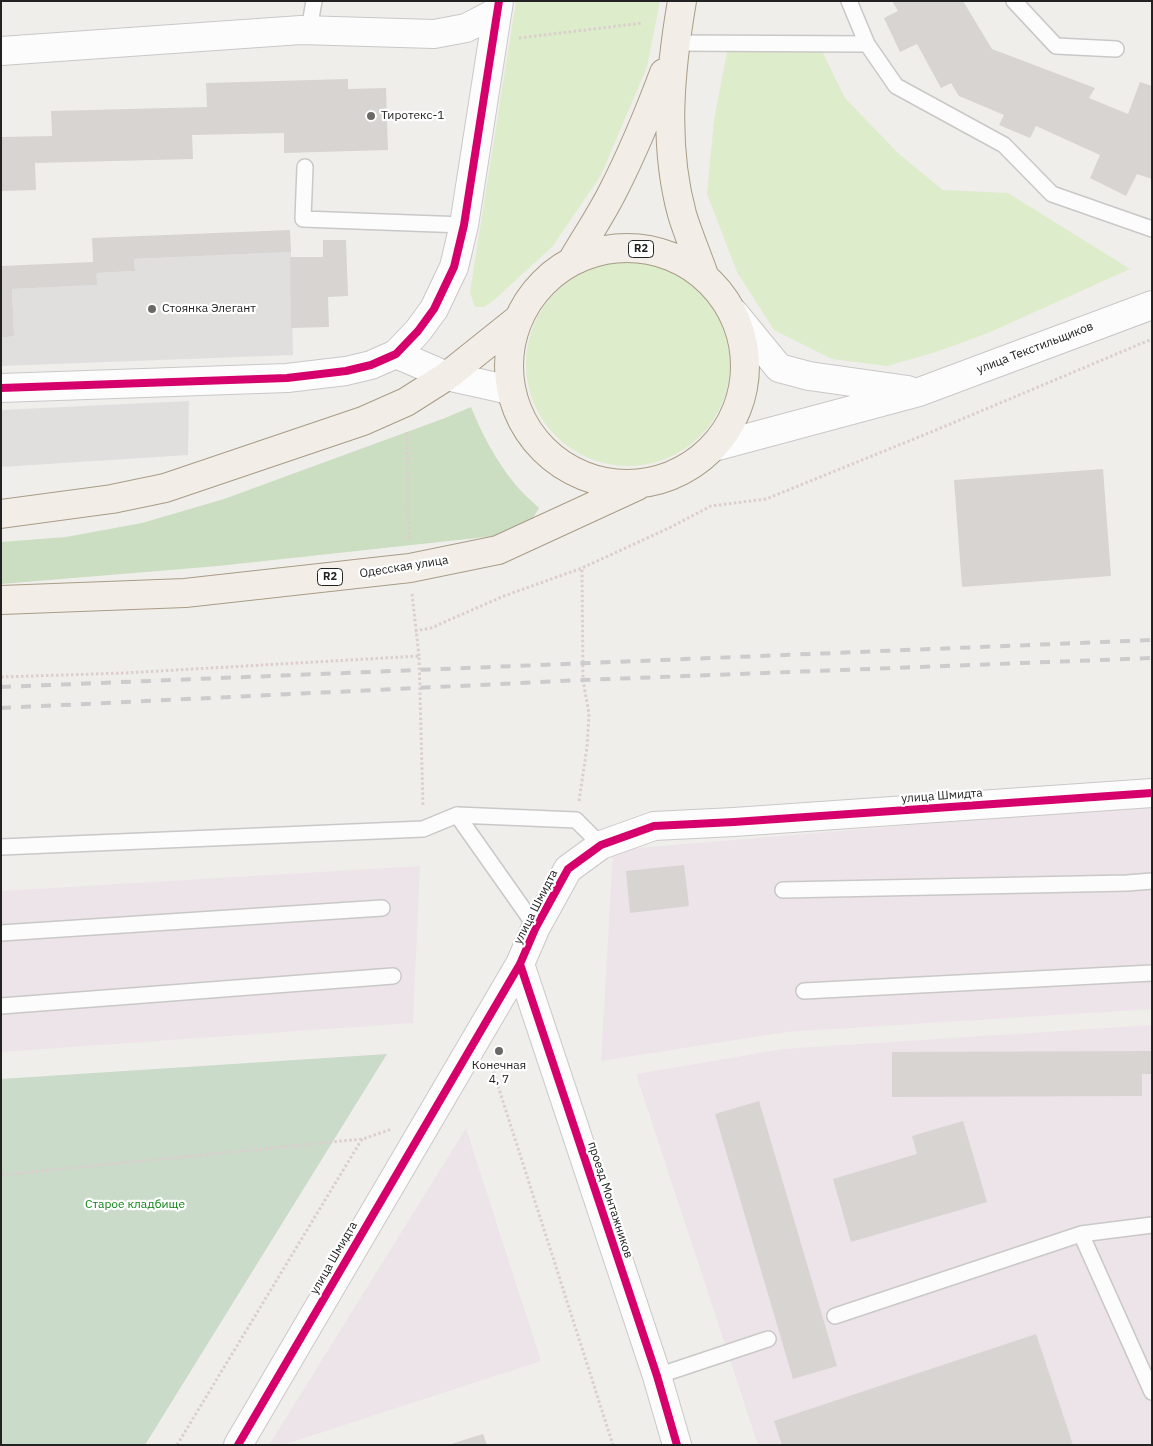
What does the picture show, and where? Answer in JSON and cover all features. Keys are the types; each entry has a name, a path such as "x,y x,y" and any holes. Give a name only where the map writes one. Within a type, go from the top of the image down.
{"main road":[{"name":"R2","path":"682,1 674,43 670,130 682,213 704,275"},
{"name":"R2","path":"572,261 612,193 628,161 649,113 674,43"},
{"name":"R2","path":"626,247 654,250 680,259 704,275 721,292 734,313 745,347 745,383 734,417 714,447 682,472 642,484 607,483 573,472 544,451 522,423 510,390 508,354 517,320 539,286 572,261 598,251 626,247"},
{"name":"R2","path":"1,514 112,499 165,488 354,425 406,402 447,376 517,320"},
{"name":"Одесская улица","path":"1,600 184,592 410,568 498,550 642,484"}],"street":[{"path":"1,51 308,30 434,34 466,28 498,7"},
{"path":"1,388 287,378 346,371 371,365 396,354 418,331 434,309 454,268 464,225 498,7"},
{"name":"улица Текстильщиков","path":"714,447 919,392 1152,304"},
{"path":"734,313 779,368 809,376 919,392"},
{"path":"396,354 447,376 510,390"},
{"name":"улица Шмидта","path":"238,1445 520,964 536,927 568,869 602,845 654,826 1152,793"},
{"name":"проезд Монтажников","path":"520,964 657,1376 677,1445"}],"lane":[{"path":"308,30 314,1"},
{"path":"850,1 867,44 896,86 1004,145 1052,194 1152,229"},
{"path":"1014,1 1056,46 1116,49"},
{"path":"674,43 867,44"},
{"path":"305,167 303,219 464,225"},
{"path":"457,815 536,927"},
{"path":"1,848 424,829 457,815 576,820 602,845"},
{"path":"783,890 1152,881"},
{"path":"1,933 382,908"},
{"path":"804,991 1152,973"},
{"path":"1,1006 393,976"},
{"path":"835,1316 1081,1234 1152,1226"},
{"path":"1081,1234 1152,1392"},
{"path":"657,1376 768,1339"}],"path":[{"path":"516,38 643,23"},
{"path":"415,631 431,628 504,596 582,568 669,528 711,506 766,499 1152,339"},
{"path":"406,402 410,568 419,656 424,829"},
{"path":"576,820 587,747 589,714 583,680 582,568"},
{"path":"1,677 124,673 419,656"},
{"path":"481,1031 613,1445"},
{"path":"1,1175 363,1139 430,1116"},
{"path":"177,1445 363,1139"}],"shaded area":[{"name":"Стоянка Элегант","path":"291,252 293,355 1,366 1,338 14,336 12,289 96,285 96,273 135,271 134,259"},
{"path":"189,401 188,455 1,467 1,410"},
{"path":"1152,805 1152,1009 787,1032 601,1061 613,850"},
{"path":"420,866 413,1023 1,1052 1,891"},
{"path":"1152,1025 1152,1445 758,1445 636,1074 783,1049"},
{"path":"466,1128 541,1361 283,1445 269,1445"}],"green space":[{"path":"516,1 660,1 647,67 601,175 553,246 493,301 484,307 475,307 470,293"},
{"path":"821,49 845,98 899,154 943,190 1008,193 1130,269 988,333 936,352 887,366 832,359 774,330 737,272 707,194 714,120 727,52"},
{"path":"628,262 658,266 676,274 693,285 707,299 718,316 726,334 730,364 726,394 718,412 707,429 693,443 676,454 658,462 628,466 598,462 580,454 563,443 549,429 538,412 530,394 526,364 530,334 538,316 549,299 563,285 580,274 598,266"},
{"path":"471,407 485,437 502,466 518,487 539,508 533,518 495,536 218,566 1,584 1,542 66,537 142,523 224,499"},
{"name":"Старое кладбище","path":"387,1054 145,1445 1,1445 1,1079"}],"building":[{"path":"892,1 963,1 992,49 1095,88 1089,98 1128,114 1140,82 1152,86 1152,179 1137,174 1126,196 1090,178 1100,155 1036,126 1030,138 999,125 1004,115 959,96 951,83 941,88 917,44 900,52 884,18 898,11"},
{"path":"348,79 348,89 386,88 388,150 284,153 284,133 192,135 193,159 35,163 36,190 1,191 1,137 52,136 51,111 207,107 206,83"},
{"path":"290,230 291,252 134,259 135,271 96,273 97,285 12,289 14,336 1,338 1,266 93,262 92,238"},
{"path":"323,240 346,240 348,296 328,297 329,327 291,328 290,257 323,257"},
{"path":"1103,469 1111,576 962,587 954,480"},
{"path":"684,865 689,906 630,913 626,871"},
{"path":"1152,1051 1152,1074 1142,1074 1142,1096 892,1097 892,1052"},
{"path":"759,1101 837,1366 793,1379 715,1114"},
{"path":"963,1121 987,1202 851,1242 833,1179 917,1154 912,1136"},
{"path":"1036,1334 1073,1445 782,1445 774,1421"},
{"path":"483,1434 487,1445 451,1445 451,1444"}],"railway":[{"path":"1,687 1152,640"},
{"path":"1,708 583,680 1152,658"}],"cycle path":[{"path":"1,388 287,378 346,371 371,365 396,354 418,331 434,309 454,267 464,225 499,1"},
{"path":"238,1445 520,964 536,927 568,869 601,845 654,826 1152,793"},
{"path":"520,964 657,1376 677,1445"}],"place":[{"name":"Тиротекс-1","path":"371,116"},
{"name":"Стоянка Элегант","path":"152,309"},
{"name":"Конечная 4, 7","path":"499,1051"}]}
